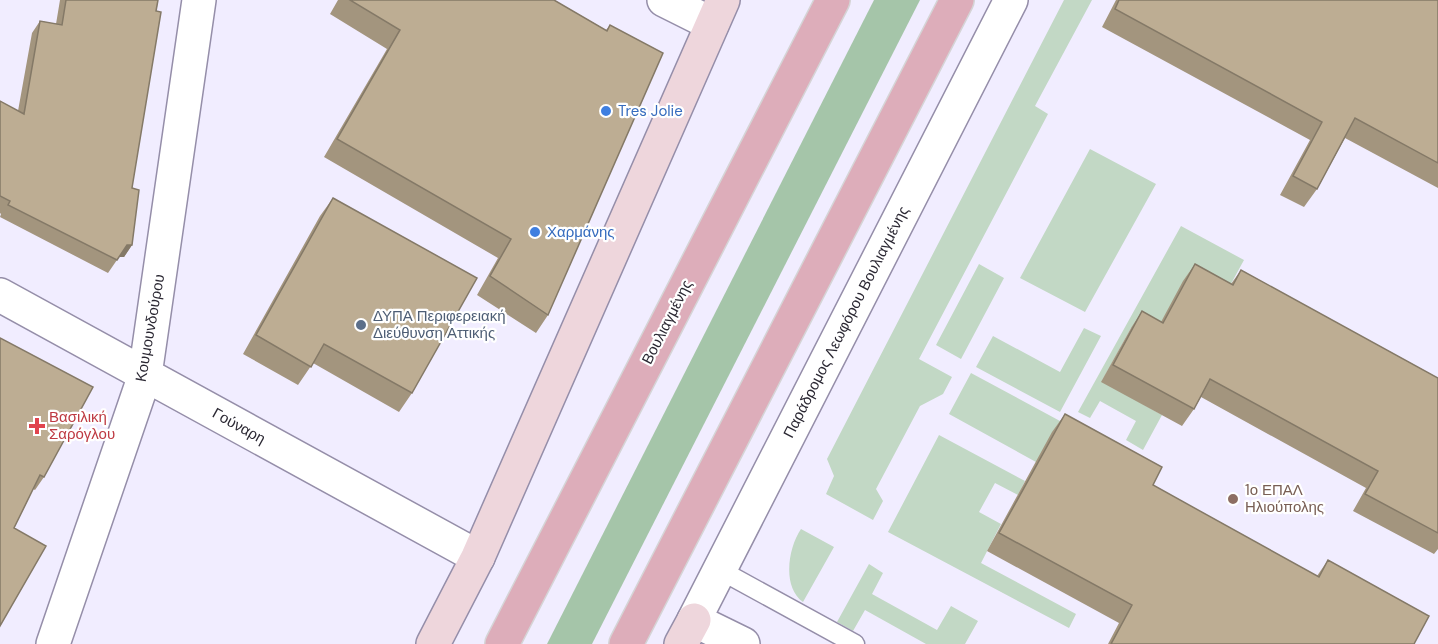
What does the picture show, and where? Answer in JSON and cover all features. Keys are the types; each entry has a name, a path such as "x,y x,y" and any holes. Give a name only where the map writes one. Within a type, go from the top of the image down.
{"main road":[{"name":"Βουλιαγμένης","path":"502,644 833,0"},
{"path":"626,644 957,0"}],"street":[{"name":"Κουμουνδούρου","path":"53,644 145,375 199,0"},
{"path":"433,644 478,557 717,12 664,0"},
{"name":"Παράδρομος Λεωφόρου Βουλιαγμένης","path":"688,632 1011,0"},
{"name":"Γούναρη","path":"0,294 478,557"},
{"path":"688,632 743,644"}],"lane":[{"path":"720,570 855,644"}],"green space":[{"path":"874,0 920,0 592,644 547,644"},
{"path":"1064,0 1092,0 1035,106 1048,114 919,359 952,377 943,394 920,406 876,489 883,501 873,520 826,494 834,476 827,459"},
{"path":"1090,149 1156,184 1085,312 1020,278"},
{"path":"1181,226 1244,260 1221,302 1151,340 1131,328 1102,381 1162,415 1143,450 1126,440 1136,421 1100,401 1090,418 1078,412"},
{"path":"979,264 1004,278 961,359 936,345"},
{"path":"1084,328 1101,336 1060,412 976,367 993,336 1060,372"},
{"path":"971,373 1136,462 1036,462 949,414"},
{"path":"939,435 1025,481 1018,495 995,483 979,512 1001,524 981,563 1076,614 1069,628 888,532"},
{"path":"801,529 834,547 803,602 792,587 789,567 793,546"},
{"path":"869,564 883,573 872,594 937,630 951,606 978,621 965,644 926,644 865,610 853,631 837,622"}],"building":[{"path":"66,0 158,0 156,11 161,12 132,188 139,190 132,245 127,245 117,260 8,205 10,201 0,196 0,101 24,114 40,21 62,25"},
{"path":"350,0 554,0 607,31 610,25 663,53 548,315 490,276 511,239 337,139 400,30"},
{"path":"1119,0 1438,0 1438,163 1355,118 1317,189 1293,176 1322,122 1115,9"},
{"path":"333,198 477,278 412,393 324,344 311,367 256,335"},
{"path":"1195,264 1233,285 1241,270 1438,378 1438,533 1365,494 1378,471 1210,379 1194,409 1113,365 1142,311 1163,323"},
{"path":"0,338 93,387 44,477 40,475 14,528 46,546 0,626"},
{"path":"1065,414 1162,467 1153,485 1319,577 1328,560 1429,616 1414,644 1111,644 1132,605 999,533"}],"place":[{"name":"Tres Jolie","path":"606,111"},
{"name":"Χαρμάνης","path":"535,232"},
{"name":"ΔΥΠΑ Περιφερειακή Διεύθυνση Αττικής","path":"361,325"},
{"name":"Βασιλική Σαρόγλου","path":"37,426"},
{"name":"1ο ΕΠΑΛ Ηλιούπολης","path":"1233,499"}]}
